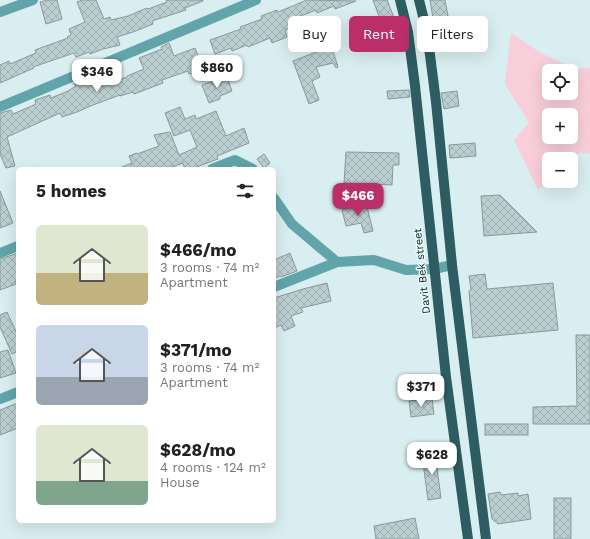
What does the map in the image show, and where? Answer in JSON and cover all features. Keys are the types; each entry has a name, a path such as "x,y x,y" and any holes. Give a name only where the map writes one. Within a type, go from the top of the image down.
{"main road":[{"name":"Davit Bek street","path":"400,0 408,32 415,86 446,377 468,539"},
{"path":"419,0 425,24 432,71 452,265 486,539"}],"street":[{"path":"0,12 33,0"},
{"path":"0,107 256,0"},
{"path":"217,167 235,160 249,167"},
{"path":"276,201 292,224 337,262"},
{"path":"0,253 16,247"},
{"path":"276,286 337,262 374,260 406,270 434,269 452,265"},
{"path":"0,399 16,393"}],"shaded area":[{"path":"511,33 541,53 564,64 542,64 542,100 578,100 578,69 590,68 590,154 580,152 578,154 578,152 542,152 542,186 538,190 514,140 529,123 505,84"}],"building":[{"path":"57,0 62,19 46,24 40,2"},
{"path":"83,0 96,0 104,19 110,17 111,20 128,16 147,8 148,9 167,2 166,0 203,1 185,8 186,10 152,21 153,24 117,37 120,45 90,54 89,52 76,57 74,53 33,67 34,68 0,83 0,65 9,61 10,64 36,53 35,50 68,38 67,37 71,35 69,29 85,22 77,2"},
{"path":"307,0 356,1 335,9 334,6 317,13 316,10 301,16 288,16 288,29 285,30 287,37 272,43 270,38 248,47 247,45 232,51 231,48 215,54 210,40 241,29 240,27 262,19 261,16 277,10 278,12"},
{"path":"373,0 387,0 393,16 379,16"},
{"path":"430,0 445,0 448,16 433,16"},
{"path":"169,43 174,56 195,48 203,69 189,74 188,71 162,80 163,83 134,94 133,92 120,95 62,117 60,113 7,137 15,166 6,168 0,154 0,113 11,110 13,114 36,104 35,100 50,95 51,98 68,91 76,86 74,83 103,72 108,84 127,77 144,69 139,58 162,49 161,47"},
{"path":"316,52 333,52 338,67 336,68 333,63 316,67 320,77 312,81 319,100 309,104 293,61"},
{"path":"227,77 232,91 220,96 220,99 209,103 202,85"},
{"path":"409,90 410,97 388,99 387,91"},
{"path":"457,91 459,106 444,109 441,93"},
{"path":"180,107 185,119 195,115 196,119 216,111 226,136 244,128 249,143 217,156 218,159 196,167 184,167 183,163 172,167 122,167 132,163 129,156 159,146 154,135 170,132 179,155 197,147 190,130 174,136 165,113"},
{"path":"475,143 476,156 450,158 449,145"},
{"path":"346,152 399,153 399,165 393,165 392,185 344,183"},
{"path":"264,154 270,163 263,167 257,159"},
{"path":"0,191 13,223 0,228"},
{"path":"500,195 537,232 484,236 481,196"},
{"path":"366,203 373,231 364,233 361,223 346,226 342,210"},
{"path":"290,253 297,271 276,278 276,259"},
{"path":"16,254 16,284 0,290 0,259"},
{"path":"485,274 487,289 553,283 558,330 473,338 469,276"},
{"path":"327,283 331,301 301,308 303,312 291,316 295,326 284,331 281,325 276,327 276,297"},
{"path":"7,312 16,332 16,352 12,354 0,327 0,315"},
{"path":"576,335 590,335 590,424 533,424 533,407 577,406"},
{"path":"8,350 16,373 0,378 0,352"},
{"path":"432,399 434,414 411,417 409,401"},
{"path":"16,404 16,429 0,435 0,410"},
{"path":"485,424 528,424 528,435 485,435"},
{"path":"435,453 441,498 428,500 422,455"},
{"path":"500,492 501,495 518,493 518,496 528,494 531,519 498,524 492,519 488,494"},
{"path":"554,498 571,498 571,539 554,539"},
{"path":"415,518 419,539 376,539 374,526"}]}
